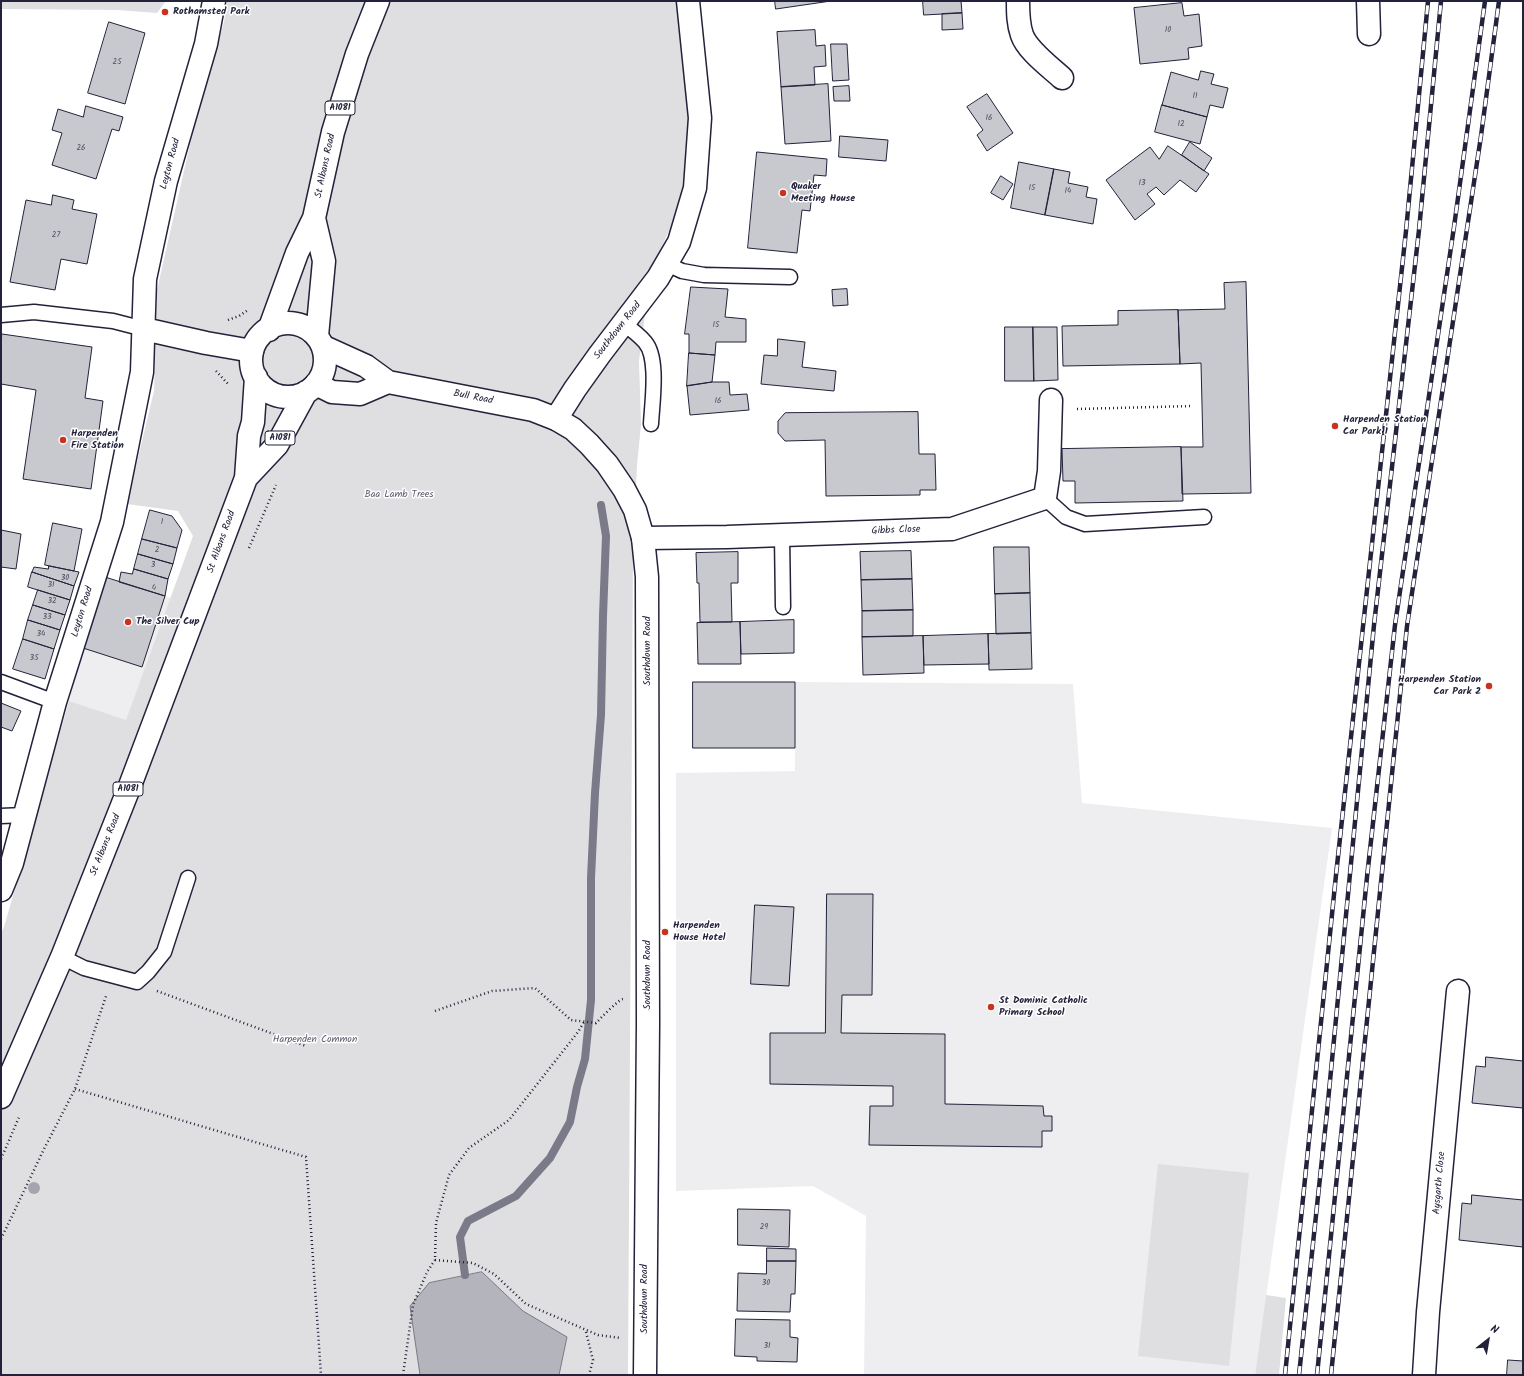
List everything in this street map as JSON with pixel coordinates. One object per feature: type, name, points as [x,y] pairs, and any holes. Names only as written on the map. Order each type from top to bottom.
[{"type":"street","name":"Leyton Road","points":[[1,890],[12,863],[55,702],[112,522],[142,372],[145,280],[148,264],[166,181],[206,44],[214,1]]},
{"type":"street","name":"St Albans Road","points":[[311,388],[292,397],[278,396],[265,389],[252,371],[252,351],[260,336],[269,330],[297,253],[314,218],[333,132],[357,54],[378,1]]},
{"type":"street","name":"Southdown Road","points":[[645,1375],[648,978],[647,577],[643,538],[635,510],[624,489],[607,464],[590,444],[573,429],[556,419],[591,366],[658,278],[679,242],[695,188],[700,118],[688,1]]},
{"type":"street","points":[[1018,1],[1018,18],[1022,36],[1032,50],[1062,78]]},
{"type":"street","points":[[1368,1],[1369,34]]},
{"type":"street","name":"St Albans Road","points":[[246,478],[276,445],[311,388],[324,372],[326,359],[320,341],[324,261],[314,218]]},
{"type":"street","points":[[269,330],[280,325],[295,324],[305,328],[320,341]]},
{"type":"street","points":[[144,330],[252,351]]},
{"type":"street","name":"Bull Road","points":[[320,341],[366,366],[388,382],[532,410],[556,419]]},
{"type":"street","name":"St Albans Road","points":[[1,1097],[62,957],[131,783],[246,478],[249,436],[253,422],[256,377]]},
{"type":"street","points":[[311,388],[332,392],[360,394],[388,382]]},
{"type":"street","points":[[1045,498],[1050,471],[1051,405]]},
{"type":"street","name":"Gibbs Close","points":[[643,538],[727,538],[952,529],[1045,498]]},
{"type":"street","name":"Aysgarth Close","points":[[1424,1375],[1428,1312],[1458,991]]},
{"type":"lane","points":[[667,264],[682,271],[704,275],[790,277]]},
{"type":"lane","points":[[1,315],[34,312],[113,321],[144,330]]},
{"type":"lane","points":[[624,324],[645,342],[651,352],[653,369],[651,424]]},
{"type":"lane","points":[[1045,498],[1066,517],[1085,524],[1204,517]]},
{"type":"lane","points":[[782,535],[783,607]]},
{"type":"lane","points":[[1,682],[55,702]]},
{"type":"lane","points":[[1,816],[24,815]]},
{"type":"lane","points":[[62,957],[84,968],[137,982],[148,972],[164,952],[188,878]]},
{"type":"path","points":[[1051,405],[1192,406]]},
{"type":"path","points":[[1,1239],[44,1149],[75,1089],[105,1002],[109,974]]},
{"type":"path","points":[[137,982],[152,989],[306,1046]]},
{"type":"path","points":[[435,1011],[492,991],[535,988],[571,1020],[596,1023]]},
{"type":"path","points":[[403,1375],[413,1305],[427,1272],[435,1260],[436,1223],[449,1175],[469,1148],[509,1120],[578,1032],[584,1022]]},
{"type":"path","points":[[75,1089],[306,1157],[321,1375]]},
{"type":"path","points":[[435,1260],[473,1263],[494,1274],[526,1304],[586,1331],[598,1335],[645,1342]]},
{"type":"path","points":[[586,1331],[593,1360],[590,1375]]},
{"type":"shaded area","points":[[105,577],[171,598],[126,721],[69,701],[83,648]]},
{"type":"shaded area","name":"St Dominic Catholic Primary School","points":[[795,682],[1073,684],[1082,803],[1332,828],[1255,1375],[864,1375],[866,1216],[813,1186],[676,1191],[676,773],[795,771]]},
{"type":"shaded area","points":[[482,1272],[523,1311],[567,1337],[559,1375],[420,1375],[410,1306],[429,1283]]},
{"type":"green space","points":[[1,1],[166,1],[157,13],[117,10],[1,9]]},
{"type":"green space","name":"Harpenden Common","points":[[227,1],[678,1],[690,124],[686,183],[673,222],[658,255],[645,315],[639,361],[641,425],[637,465],[633,552],[628,1375],[1,1375],[1,933],[69,701],[126,720],[193,536],[178,511],[127,504],[154,391],[157,290],[193,131],[224,22]]},
{"type":"green space","points":[[1158,1164],[1249,1173],[1229,1366],[1138,1356]]},
{"type":"green space","points":[[1266,1295],[1286,1298],[1279,1375],[1255,1375]]},
{"type":"building","points":[[775,1],[831,1],[776,9]]},
{"type":"building","points":[[923,1],[961,1],[962,13],[924,15]]},
{"type":"building","points":[[1182,3],[1184,16],[1199,14],[1202,46],[1188,48],[1189,59],[1140,64],[1134,8]]},
{"type":"building","points":[[962,13],[963,29],[942,30],[942,14]]},
{"type":"building","points":[[109,22],[145,33],[125,104],[88,93]]},
{"type":"building","points":[[815,30],[816,46],[825,45],[826,66],[814,67],[815,85],[781,87],[777,32]]},
{"type":"building","points":[[831,44],[847,44],[849,80],[833,81]]},
{"type":"building","points":[[1201,71],[1214,74],[1211,84],[1228,88],[1223,108],[1210,105],[1207,117],[1162,105],[1171,72],[1198,80]]},
{"type":"building","points":[[828,84],[831,141],[785,144],[781,87]]},
{"type":"building","points":[[849,86],[850,101],[834,101],[833,87]]},
{"type":"building","points":[[987,94],[1013,133],[987,151],[977,135],[983,130],[967,107]]},
{"type":"building","points":[[1162,105],[1207,117],[1200,144],[1155,132]]},
{"type":"building","points":[[86,106],[123,117],[119,131],[112,129],[96,179],[52,165],[62,133],[52,130],[58,109],[83,117]]},
{"type":"building","points":[[840,136],[888,140],[886,161],[839,157]]},
{"type":"building","points":[[1190,142],[1212,158],[1204,171],[1182,155]]},
{"type":"building","points":[[1168,146],[1209,174],[1196,192],[1180,180],[1164,195],[1156,187],[1147,194],[1155,204],[1135,220],[1106,180],[1150,147],[1159,159]]},
{"type":"building","name":"Quaker Meeting House","points":[[757,152],[827,159],[826,176],[814,175],[810,211],[802,210],[797,253],[748,248]]},
{"type":"building","points":[[1019,162],[1054,169],[1045,215],[1011,208]]},
{"type":"building","points":[[1054,169],[1070,172],[1068,183],[1088,187],[1086,197],[1097,199],[1093,224],[1045,215]]},
{"type":"building","points":[[1001,176],[1013,184],[1003,200],[991,193]]},
{"type":"building","points":[[53,195],[74,200],[72,209],[97,214],[87,264],[61,259],[55,290],[10,282],[26,200],[51,205]]},
{"type":"building","points":[[1246,282],[1251,493],[1182,494],[1181,447],[1203,447],[1201,363],[1180,364],[1178,310],[1225,309],[1224,283]]},
{"type":"building","points":[[691,287],[728,289],[725,317],[746,319],[746,342],[716,342],[715,355],[689,353],[689,334],[685,334]]},
{"type":"building","points":[[847,289],[848,305],[833,306],[832,290]]},
{"type":"building","points":[[1178,310],[1180,364],[1063,366],[1062,326],[1118,325],[1118,311]]},
{"type":"building","points":[[1005,327],[1033,327],[1034,381],[1005,381]]},
{"type":"building","points":[[1033,327],[1057,327],[1058,380],[1034,381]]},
{"type":"building","name":"Harpenden Fire Station","points":[[2,334],[92,347],[85,398],[103,401],[91,489],[23,479],[36,390],[1,384]]},
{"type":"building","points":[[778,339],[805,342],[802,367],[836,371],[834,391],[761,384],[764,355],[777,356]]},
{"type":"building","points":[[689,353],[715,355],[712,382],[687,386]]},
{"type":"building","points":[[712,382],[729,382],[730,395],[747,394],[749,410],[690,415],[687,386]]},
{"type":"building","points":[[918,412],[919,454],[935,454],[936,490],[920,490],[920,495],[826,496],[825,440],[785,441],[778,433],[778,421],[785,413]]},
{"type":"building","points":[[1181,447],[1183,501],[1075,503],[1075,481],[1063,481],[1062,449]]},
{"type":"building","points":[[150,510],[172,516],[182,530],[177,548],[142,539]]},
{"type":"building","points":[[53,523],[82,529],[74,571],[45,565]]},
{"type":"building","points":[[1,530],[21,534],[16,569],[1,567]]},
{"type":"building","points":[[142,539],[177,548],[173,564],[138,554]]},
{"type":"building","points":[[994,547],[1029,547],[1030,593],[995,594]]},
{"type":"building","points":[[911,551],[912,579],[861,580],[860,552]]},
{"type":"building","points":[[738,552],[738,583],[731,583],[732,622],[700,622],[699,583],[697,583],[696,553]]},
{"type":"building","points":[[138,554],[173,564],[168,579],[134,569]]},
{"type":"building","points":[[49,566],[79,572],[74,586],[32,572],[34,567],[48,569]]},
{"type":"building","points":[[134,569],[168,579],[165,596],[119,582],[121,572],[132,574]]},
{"type":"building","points":[[32,572],[74,586],[70,600],[28,587]]},
{"type":"building","points":[[105,577],[165,596],[142,667],[83,648]]},
{"type":"building","points":[[912,579],[913,610],[862,611],[861,580]]},
{"type":"building","points":[[38,590],[70,600],[65,615],[33,605]]},
{"type":"building","points":[[1030,593],[1031,633],[996,634],[995,594]]},
{"type":"building","points":[[33,605],[65,615],[60,630],[28,620]]},
{"type":"building","points":[[913,610],[913,636],[862,637],[862,611]]},
{"type":"building","points":[[28,620],[60,630],[54,649],[23,639]]},
{"type":"building","points":[[794,620],[794,653],[741,654],[740,622]]},
{"type":"building","points":[[740,622],[741,664],[698,664],[697,623]]},
{"type":"building","points":[[1031,633],[1032,669],[989,670],[988,634]]},
{"type":"building","points":[[988,634],[989,664],[924,665],[923,636]]},
{"type":"building","points":[[923,636],[924,673],[863,675],[862,637]]},
{"type":"building","points":[[23,639],[54,649],[45,679],[13,669]]},
{"type":"building","points":[[693,682],[795,682],[795,748],[693,748]]},
{"type":"building","points":[[1,703],[21,711],[12,731],[1,727]]},
{"type":"building","points":[[827,894],[873,894],[872,995],[842,995],[841,1033],[945,1034],[945,1104],[1043,1106],[1044,1116],[1052,1116],[1052,1131],[1042,1131],[1042,1147],[869,1145],[870,1106],[893,1106],[893,1086],[770,1084],[770,1033],[825,1033]]},
{"type":"building","points":[[755,905],[794,907],[789,986],[751,984]]},
{"type":"building","points":[[1486,1057],[1523,1061],[1523,1108],[1472,1103],[1476,1066],[1485,1067]]},
{"type":"building","points":[[1472,1195],[1523,1200],[1523,1247],[1459,1240],[1462,1203],[1471,1204]]},
{"type":"building","points":[[738,1209],[790,1210],[789,1247],[738,1245]]},
{"type":"building","points":[[767,1248],[796,1249],[796,1261],[767,1261]]},
{"type":"building","points":[[767,1261],[796,1261],[795,1294],[791,1294],[790,1312],[737,1311],[738,1273],[766,1274]]},
{"type":"building","points":[[736,1319],[790,1320],[790,1337],[798,1338],[797,1362],[757,1361],[757,1357],[735,1356]]},
{"type":"building","points":[[1508,1360],[1523,1361],[1523,1375],[1507,1375]]},
{"type":"waterway","points":[[465,1275],[460,1237],[468,1221],[516,1196],[550,1158],[570,1122],[577,1087],[585,1059],[591,1000],[591,878],[595,793],[601,715],[606,536],[601,505]]},
{"type":"railway","points":[[1285,1375],[1336,875],[1406,231],[1428,1]]},
{"type":"railway","points":[[1299,1375],[1327,1112],[1374,625],[1419,230],[1441,1]]},
{"type":"railway","points":[[1317,1375],[1367,877],[1395,625],[1454,227],[1485,1]]},
{"type":"railway","points":[[1331,1375],[1407,626],[1481,136],[1499,1]]},
{"type":"place","name":"Rothamsted Park","points":[[165,12]]},
{"type":"place","name":"Quaker Meeting House","points":[[783,193]]},
{"type":"place","name":"Harpenden Station Car Park 1","points":[[1335,426]]},
{"type":"place","name":"Harpenden Fire Station","points":[[63,440]]},
{"type":"place","name":"The Silver Cup","points":[[128,622]]},
{"type":"place","name":"Harpenden Station Car Park 2","points":[[1489,686]]},
{"type":"place","name":"Harpenden House Hotel","points":[[665,932]]},
{"type":"place","name":"St Dominic Catholic Primary School","points":[[991,1007]]},
{"type":"park label","name":"Baa Lamb Trees","points":[[399,495]]}]
